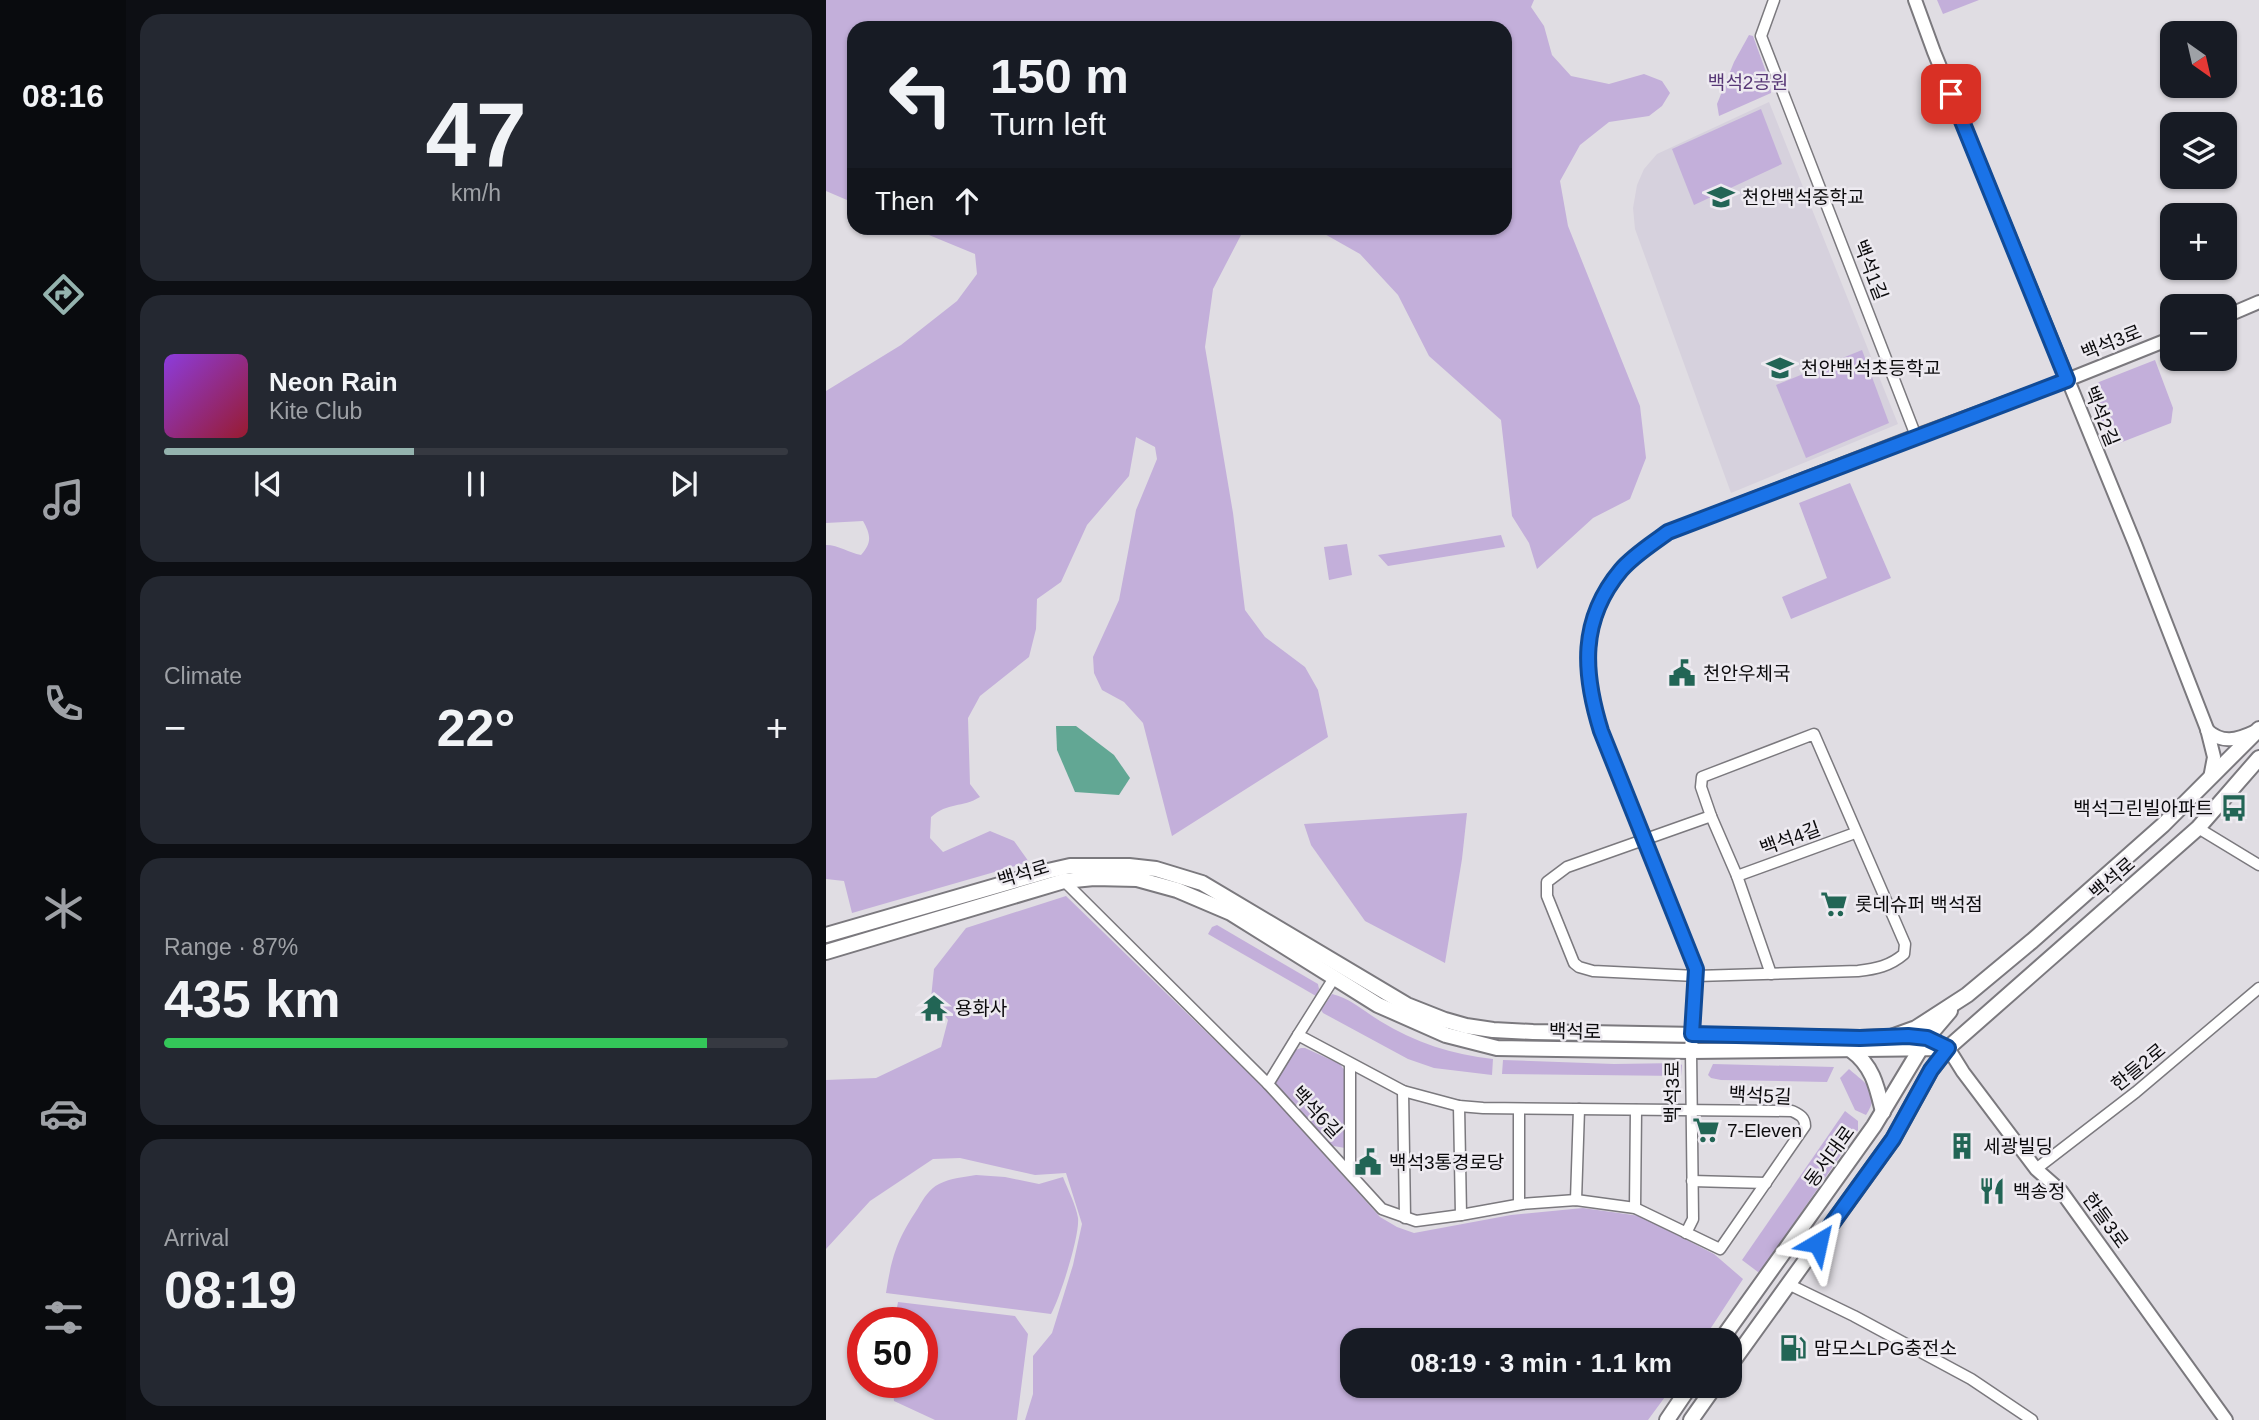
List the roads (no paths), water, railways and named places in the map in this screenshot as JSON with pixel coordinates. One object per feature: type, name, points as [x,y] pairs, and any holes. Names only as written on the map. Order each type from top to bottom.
[{"type":"main road","name":"백석로","points":[[826,935],[1070,866],[1156,869],[1202,883],[1408,1005],[1445,1020],[1493,1030],[1891,1037],[1916,1028],[1967,995],[2032,941],[2163,825],[2258,729]]},
{"type":"main road","name":"백석로","points":[[826,952],[1064,881],[1094,878],[1137,879],[1177,890],[1231,913],[1378,1005],[1446,1035],[1497,1048],[1850,1050],[1924,1043],[1948,1048],[2198,828],[2259,758]]},
{"type":"main road","name":"동서대로","points":[[1730,1328],[1883,1112],[1924,1043],[1967,995]]},
{"type":"main road","points":[[1891,1037],[1924,1043]]},
{"type":"main road","points":[[1742,1349],[1893,1139],[1931,1070],[1948,1048]]},
{"type":"main road","points":[[1850,1050],[1863,1059],[1870,1069],[1883,1112]]},
{"type":"main road","points":[[1667,1420],[1682,1398]]},
{"type":"main road","points":[[1691,1420],[1707,1398]]},
{"type":"street","name":"백석1길","points":[[1774,0],[1761,36],[1916,436]]},
{"type":"street","name":"백석2길","points":[[1915,0],[1938,64],[2135,544],[2207,729],[2214,757],[2210,778]]},
{"type":"street","points":[[2237,311],[2259,302]]},
{"type":"street","name":"백석3로","points":[[1686,1233],[1693,1219],[1691,1051],[1696,969],[1601,731],[1592,702],[1587,671],[1589,641],[1594,619],[1611,584],[1634,558],[1668,532],[2160,343]]},
{"type":"street","points":[[2207,729],[2213,735],[2228,740],[2240,738],[2258,729]]},
{"type":"street","points":[[1711,816],[1567,867],[1547,882],[1547,896],[1574,962],[1579,967],[1593,971],[1696,976],[1771,974],[1869,970],[1894,963],[1904,954],[1905,944],[1814,734],[1702,777],[1701,787],[1711,816],[1737,876],[1771,974]]},
{"type":"street","points":[[2198,828],[2259,865]]},
{"type":"street","name":"백석4길","points":[[1737,876],[1855,833]]},
{"type":"street","name":"백석6길","points":[[1064,881],[1268,1084],[1382,1209],[1416,1221],[1519,1204],[1576,1200],[1635,1208],[1720,1249]]},
{"type":"street","points":[[1268,1084],[1334,978]]},
{"type":"street","name":"한들2로","points":[[2036,1169],[2136,1092],[2259,988]]},
{"type":"street","name":"백석5길","points":[[1298,1035],[1403,1091],[1459,1106],[1792,1111],[1801,1116],[1805,1126],[1720,1249]]},
{"type":"street","name":"한들3로","points":[[1948,1048],[2036,1169],[2061,1191],[2226,1420]]},
{"type":"street","points":[[1350,1064],[1350,1172]]},
{"type":"street","points":[[1403,1091],[1405,1218]]},
{"type":"street","points":[[1459,1106],[1461,1215]]},
{"type":"street","points":[[1519,1109],[1519,1204]]},
{"type":"street","points":[[1576,1200],[1578,1109]]},
{"type":"street","points":[[1635,1208],[1636,1110]]},
{"type":"street","points":[[1692,1181],[1766,1183]]},
{"type":"street","points":[[1788,1284],[1854,1316],[1970,1379],[2032,1420]]},
{"type":"place","name":"천안백석중학교","points":[[1721,197]]},
{"type":"place","name":"천안백석초등학교","points":[[1780,368]]},
{"type":"place","name":"천안우체국","points":[[1682,673]]},
{"type":"place","name":"백석그린빌아파트","points":[[2234,808]]},
{"type":"place","name":"롯데슈퍼 백석점","points":[[1834,904]]},
{"type":"place","name":"용화사","points":[[934,1008]]},
{"type":"place","name":"7-Eleven","points":[[1706,1130]]},
{"type":"place","name":"세광빌딩","points":[[1962,1146]]},
{"type":"place","name":"백석3통경로당","points":[[1368,1162]]},
{"type":"place","name":"백송정","points":[[1992,1191]]},
{"type":"place","name":"맘모스LPG충전소","points":[[1793,1348]]},
{"type":"park label","name":"백석2공원","points":[[1748,82]]}]
